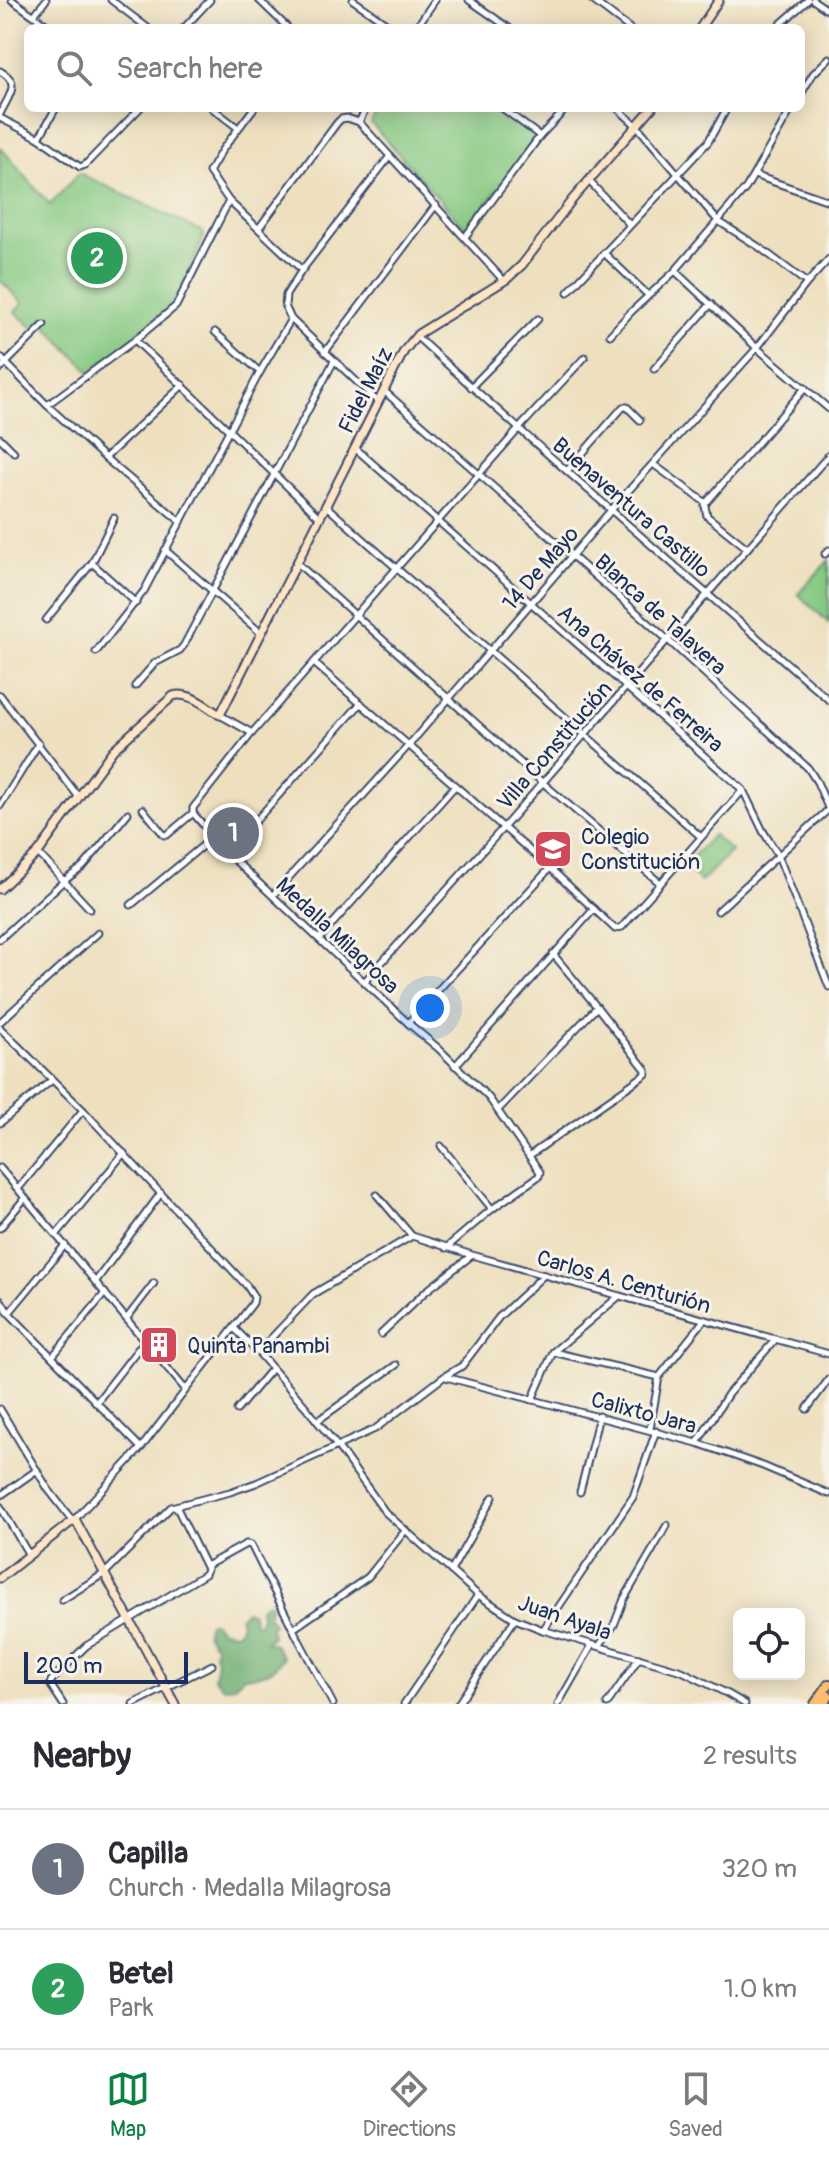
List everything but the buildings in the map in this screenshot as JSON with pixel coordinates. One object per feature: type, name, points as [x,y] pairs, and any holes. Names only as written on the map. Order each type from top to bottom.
[{"type":"highway","points":[[815,1704],[829,1684]]},
{"type":"highway","points":[[823,1704],[829,1696]]},
{"type":"street","points":[[12,0],[46,24]]},
{"type":"street","points":[[34,15],[46,0]]},
{"type":"street","points":[[111,0],[143,24]]},
{"type":"street","points":[[119,6],[125,0]]},
{"type":"street","points":[[188,24],[210,0]]},
{"type":"street","points":[[259,0],[284,24]]},
{"type":"street","points":[[353,0],[387,24]]},
{"type":"street","points":[[419,24],[435,0]]},
{"type":"street","points":[[469,0],[503,24]]},
{"type":"street","points":[[592,0],[624,24]]},
{"type":"street","points":[[703,24],[719,0]]},
{"type":"street","points":[[781,24],[810,0],[829,11]]},
{"type":"street","points":[[805,87],[829,58]]},
{"type":"street","points":[[0,71],[13,81],[0,116],[39,138],[80,167],[136,112]]},
{"type":"street","points":[[39,138],[54,112]]},
{"type":"street","points":[[217,112],[238,128]]},
{"type":"street","points":[[251,112],[209,172],[229,201],[302,270]]},
{"type":"street","points":[[359,122],[364,112]]},
{"type":"street","points":[[507,112],[540,136]]},
{"type":"street","points":[[465,237],[540,136],[563,112]]},
{"type":"street","points":[[621,112],[718,221],[807,283]]},
{"type":"street","name":"Fidel Maíz","points":[[220,715],[404,351],[416,336],[504,281],[531,254],[649,112]]},
{"type":"street","points":[[568,292],[714,134],[725,112]]},
{"type":"street","points":[[610,335],[675,271],[718,221],[754,175],[789,112]]},
{"type":"street","points":[[259,228],[337,123],[347,118],[359,122],[504,281]]},
{"type":"street","points":[[378,402],[291,319],[284,300],[302,270],[390,156]]},
{"type":"street","points":[[754,175],[829,201]]},
{"type":"street","points":[[589,181],[630,225]]},
{"type":"street","points":[[47,405],[176,306],[229,201]]},
{"type":"street","points":[[325,352],[436,205]]},
{"type":"street","points":[[604,253],[648,295]]},
{"type":"street","name":"14 De Mayo","points":[[273,895],[409,745],[612,509],[757,348],[829,259]]},
{"type":"street","points":[[675,271],[757,348],[829,409]]},
{"type":"street","points":[[654,369],[711,304]]},
{"type":"street","points":[[96,652],[136,603],[291,319]]},
{"type":"street","points":[[471,387],[538,319]]},
{"type":"street","points":[[0,369],[44,325]]},
{"type":"street","points":[[215,332],[260,372]]},
{"type":"street","name":"Buenaventura Castillo","points":[[416,336],[829,700]]},
{"type":"street","points":[[135,340],[320,518]]},
{"type":"street","points":[[0,357],[105,458],[181,522]]},
{"type":"street","points":[[143,809],[164,835],[193,810],[194,804],[252,733],[518,429],[585,357]]},
{"type":"street","points":[[135,686],[155,663],[184,645],[334,361]]},
{"type":"street","points":[[105,458],[183,385]]},
{"type":"street","points":[[747,549],[707,516],[706,503],[805,388]]},
{"type":"street","name":"Blanca de Talavera","points":[[384,391],[668,640],[808,768],[829,809]]},
{"type":"street","points":[[567,471],[623,407],[627,407],[640,420]]},
{"type":"street","points":[[0,438],[14,452]]},
{"type":"street","name":"Ana Chávez de Ferreira","points":[[355,448],[743,790],[778,855],[829,987]]},
{"type":"street","name":"Villa Constitución","points":[[364,982],[829,455]]},
{"type":"street","points":[[653,464],[706,503]]},
{"type":"street","points":[[326,506],[701,837]]},
{"type":"street","points":[[46,620],[92,563],[114,518]]},
{"type":"street","points":[[165,550],[261,633]]},
{"type":"street","points":[[92,563],[136,603]]},
{"type":"street","points":[[297,563],[660,883]]},
{"type":"street","points":[[314,663],[550,868],[615,929],[622,927],[743,790]]},
{"type":"street","points":[[0,695],[78,796]]},
{"type":"street","points":[[0,889],[38,853],[113,750],[173,696],[186,695],[252,733]]},
{"type":"street","points":[[227,853],[361,703]]},
{"type":"street","points":[[0,806],[39,743]]},
{"type":"street","points":[[319,939],[455,786]]},
{"type":"street","points":[[718,911],[829,809]]},
{"type":"street","name":"Medalla Milagrosa","points":[[193,810],[212,838],[227,853],[489,1098],[530,1155]]},
{"type":"street","points":[[0,939],[83,867],[128,813]]},
{"type":"street","points":[[131,905],[212,838]]},
{"type":"street","points":[[38,853],[90,909]]},
{"type":"street","points":[[408,1023],[550,868]]},
{"type":"street","points":[[455,1066],[594,909]]},
{"type":"street","points":[[0,1578],[73,1520],[141,1448],[253,1303],[252,1291],[0,1025],[98,933]]},
{"type":"street","points":[[446,1248],[492,1209],[539,1176],[540,1172],[530,1155],[646,1074],[646,1070],[553,954]]},
{"type":"street","points":[[498,1111],[597,1007]]},
{"type":"street","points":[[0,1123],[52,1080]]},
{"type":"street","points":[[18,1189],[83,1110]]},
{"type":"street","points":[[441,1146],[492,1209]]},
{"type":"street","points":[[57,1234],[124,1153]]},
{"type":"street","points":[[0,1168],[185,1389]]},
{"type":"street","points":[[96,1281],[161,1193]]},
{"type":"street","points":[[258,1352],[313,1294],[412,1236],[377,1195]]},
{"type":"street","points":[[0,1228],[25,1198]]},
{"type":"street","name":"Carlos A. Centurión","points":[[412,1236],[829,1354]]},
{"type":"street","points":[[9,1313],[65,1245]]},
{"type":"street","points":[[381,1334],[425,1292],[472,1255]]},
{"type":"street","points":[[62,1600],[118,1563],[166,1510],[256,1483],[375,1429],[462,1366],[499,1317],[544,1275]]},
{"type":"street","points":[[127,1318],[154,1283]]},
{"type":"street","points":[[52,1357],[105,1293]]},
{"type":"street","points":[[532,1400],[553,1352],[619,1296]]},
{"type":"street","points":[[0,1299],[9,1313],[141,1448]]},
{"type":"street","points":[[543,1630],[633,1497],[653,1430],[659,1377],[704,1320]]},
{"type":"street","name":"Juan Ayala","points":[[234,1328],[317,1421],[385,1512],[478,1595],[515,1619],[682,1671],[745,1704]]},
{"type":"street","points":[[96,1403],[145,1340]]},
{"type":"street","points":[[697,1443],[728,1394],[775,1340]]},
{"type":"street","points":[[553,1352],[659,1377]]},
{"type":"street","points":[[317,1421],[396,1365]]},
{"type":"street","points":[[237,1410],[272,1368]]},
{"type":"street","name":"Calixto Jara","points":[[445,1376],[697,1443],[829,1494]]},
{"type":"street","points":[[807,1409],[829,1379]]},
{"type":"street","points":[[0,1409],[105,1573],[175,1704]]},
{"type":"street","points":[[580,1492],[599,1416]]},
{"type":"street","points":[[0,1496],[37,1470]]},
{"type":"street","points":[[451,1571],[493,1497]]},
{"type":"street","points":[[0,1506],[29,1555]]},
{"type":"street","points":[[63,1704],[50,1684],[52,1678],[86,1646],[205,1574],[205,1566],[176,1506]]},
{"type":"street","points":[[558,1704],[596,1646],[614,1625],[624,1599],[667,1525]]},
{"type":"street","points":[[293,1629],[368,1577],[405,1531]]},
{"type":"street","points":[[205,1566],[246,1544],[251,1545],[333,1704]]},
{"type":"street","points":[[404,1704],[478,1595]]},
{"type":"street","points":[[458,1704],[515,1619]]},
{"type":"street","points":[[607,1704],[639,1658]]},
{"type":"street","points":[[133,1704],[212,1665]]},
{"type":"green space","points":[[377,112],[503,112],[537,137],[467,230],[371,123]]},
{"type":"green space","points":[[0,147],[50,205],[79,173],[203,232],[204,237],[175,305],[90,372],[41,321],[33,328],[15,312],[23,303],[0,280]]},
{"type":"green space","points":[[829,560],[829,623],[798,594]]},
{"type":"green space","points":[[713,835],[731,851],[701,882],[684,866]]},
{"type":"green space","points":[[267,1602],[271,1604],[268,1617],[274,1624],[271,1627],[272,1636],[266,1642],[274,1644],[283,1657],[266,1672],[244,1676],[233,1686],[224,1688],[214,1678],[217,1661],[215,1646],[207,1635],[209,1622],[234,1633],[241,1622],[239,1617],[246,1611],[253,1614],[254,1623],[258,1624],[260,1607]]},
{"type":"place","name":"Betel","points":[[97,258]]},
{"type":"place","name":"Capilla","points":[[233,833]]},
{"type":"place","name":"Colegio Constitución","points":[[553,849]]},
{"type":"place","name":"Quinta Panambi","points":[[159,1345]]}]
